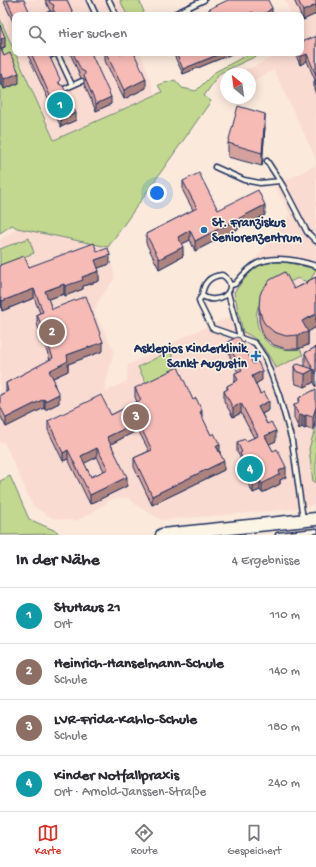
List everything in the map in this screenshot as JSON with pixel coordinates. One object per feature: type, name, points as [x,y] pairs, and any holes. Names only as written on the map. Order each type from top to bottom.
[{"type":"main road","points":[[162,535],[316,519]]},
{"type":"lane","points":[[89,0],[95,12]]},
{"type":"lane","points":[[109,0],[115,12]]},
{"type":"lane","points":[[178,12],[204,0]]},
{"type":"lane","points":[[58,56],[72,85]]},
{"type":"lane","points":[[62,90],[82,81]]},
{"type":"lane","points":[[267,160],[307,232],[316,241]]},
{"type":"lane","points":[[216,167],[244,180],[260,183],[280,181]]},
{"type":"lane","points":[[231,285],[235,284],[257,263],[274,259],[286,259],[316,266]]},
{"type":"lane","points":[[202,296],[214,300],[228,293],[231,290],[229,280],[222,275],[212,277],[204,285],[202,296],[199,300],[200,304],[212,328],[255,343],[265,358],[279,395],[292,441],[303,521]]},
{"type":"lane","points":[[228,293],[240,337]]},
{"type":"lane","points":[[278,535],[316,531]]},
{"type":"shaded area","points":[[0,0],[120,0],[126,12],[12,12],[12,46],[0,19]]},
{"type":"shaded area","points":[[285,0],[316,0],[316,159],[274,70],[256,79],[256,68],[250,68],[276,56],[304,56],[304,12],[291,12]]},
{"type":"shaded area","points":[[16,56],[142,56],[155,94],[54,140]]},
{"type":"shaded area","points":[[316,165],[316,505],[293,509],[162,520],[139,507],[128,498],[112,499],[90,514],[75,521],[52,518],[33,506],[4,442],[0,443],[0,240],[17,228],[108,247],[115,278],[99,300],[94,313],[114,350],[104,392],[92,399],[127,381],[128,365],[186,336],[236,314],[231,291],[290,214],[275,186]]},
{"type":"green space","points":[[120,0],[139,0],[144,12],[126,12]]},
{"type":"green space","points":[[0,19],[12,46],[12,56],[17,56],[54,140],[162,92],[158,85],[175,80],[182,88],[196,91],[215,72],[220,69],[220,73],[204,96],[211,101],[108,247],[17,228],[12,225],[0,233]]},
{"type":"green space","points":[[245,56],[257,56],[231,68],[223,68]]},
{"type":"green space","points":[[29,238],[34,253],[0,266],[0,249]]},
{"type":"green space","points":[[272,262],[285,262],[316,269],[309,283],[298,278],[294,280],[267,296],[260,303],[257,309],[256,315],[258,328],[265,340],[278,348],[288,350],[300,349],[303,355],[276,368],[259,342],[243,332],[234,292],[247,276],[259,265]]},
{"type":"green space","points":[[170,351],[179,369],[147,385],[138,367]]},
{"type":"green space","points":[[316,425],[316,482],[313,482],[309,449]]},
{"type":"green space","points":[[10,476],[29,519],[58,532],[56,534],[0,535],[0,481]]},
{"type":"building","points":[[7,0],[24,0],[30,12],[12,12]]},
{"type":"building","points":[[49,0],[67,0],[73,12],[54,12],[53,9],[54,5],[50,3]]},
{"type":"building","points":[[228,0],[268,0],[272,8],[267,12],[210,12],[209,9]]},
{"type":"building","points":[[298,0],[316,0],[316,5],[303,11]]},
{"type":"building","points":[[0,25],[5,37],[1,39],[2,43],[0,44]]},
{"type":"building","points":[[316,36],[316,75],[307,54],[304,55],[304,41]]},
{"type":"building","points":[[0,47],[4,56],[10,53],[19,73],[4,79],[2,74],[0,75]]},
{"type":"building","points":[[32,56],[49,56],[60,79],[59,84],[63,86],[76,113],[61,120]]},
{"type":"building","points":[[74,56],[92,56],[111,97],[96,104],[84,76],[85,72],[81,70]]},
{"type":"building","points":[[107,56],[135,56],[146,79],[124,90]]},
{"type":"building","points":[[177,56],[215,56],[183,69]]},
{"type":"building","points":[[238,106],[265,114],[262,153],[228,143]]},
{"type":"building","name":"St. Franziskus Seniorenzentrum","points":[[199,173],[218,210],[258,190],[265,205],[195,241],[190,230],[178,237],[183,247],[159,259],[146,234],[197,208],[183,181]]},
{"type":"building","points":[[94,243],[97,252],[108,248],[110,255],[95,260],[99,271],[82,277],[83,280],[65,286],[64,284],[45,291],[52,309],[86,296],[103,342],[67,355],[68,361],[49,371],[59,394],[45,401],[44,399],[6,418],[0,406],[0,395],[8,391],[6,383],[53,358],[37,314],[43,312],[34,289],[2,301],[0,298],[0,265],[24,256],[29,267]]},
{"type":"building","points":[[285,272],[294,289],[316,277],[316,314],[302,321],[308,332],[298,335],[286,336],[274,332],[262,319],[259,307],[262,290],[270,280]]},
{"type":"building","points":[[237,337],[240,338],[253,364],[258,362],[262,371],[252,376],[260,394],[264,392],[269,401],[258,407],[267,424],[271,422],[276,431],[265,436],[273,451],[277,449],[286,467],[279,471],[280,474],[262,484],[260,480],[253,484],[242,463],[244,462],[240,453],[242,452],[237,442],[245,439],[246,441],[258,436],[241,403],[233,408],[224,391],[228,389],[227,386],[238,380],[235,373],[242,370],[230,348],[232,347],[229,341]]},
{"type":"building","points":[[316,347],[316,374],[314,369],[305,374],[296,371],[294,366],[298,364],[313,369],[305,353]]},
{"type":"building","points":[[178,367],[193,400],[196,398],[202,411],[200,412],[211,435],[214,433],[220,445],[216,446],[224,461],[152,496],[134,458],[152,450],[138,422],[107,437],[127,477],[90,495],[68,450],[63,453],[48,421],[101,395],[111,415],[141,400],[135,388]],"holes":[[[97,448],[108,469],[91,477],[81,456]]]},
{"type":"building","points":[[316,389],[316,407],[313,417],[306,415],[304,416],[302,414],[299,416],[294,405],[300,401],[299,398]]},
{"type":"place","name":"StuHaus 21","points":[[60,105]]},
{"type":"place","name":"St. Franziskus Seniorenzentrum","points":[[204,230]]},
{"type":"place","name":"Heinrich-Hanselmann-Schule","points":[[52,332]]},
{"type":"place","name":"Asklepios Kinderklinik Sankt Augustin","points":[[256,356]]},
{"type":"place","name":"LVR-Frida-Kahlo-Schule","points":[[136,417]]},
{"type":"place","name":"Kinder Notfallpraxis","points":[[250,469]]}]
